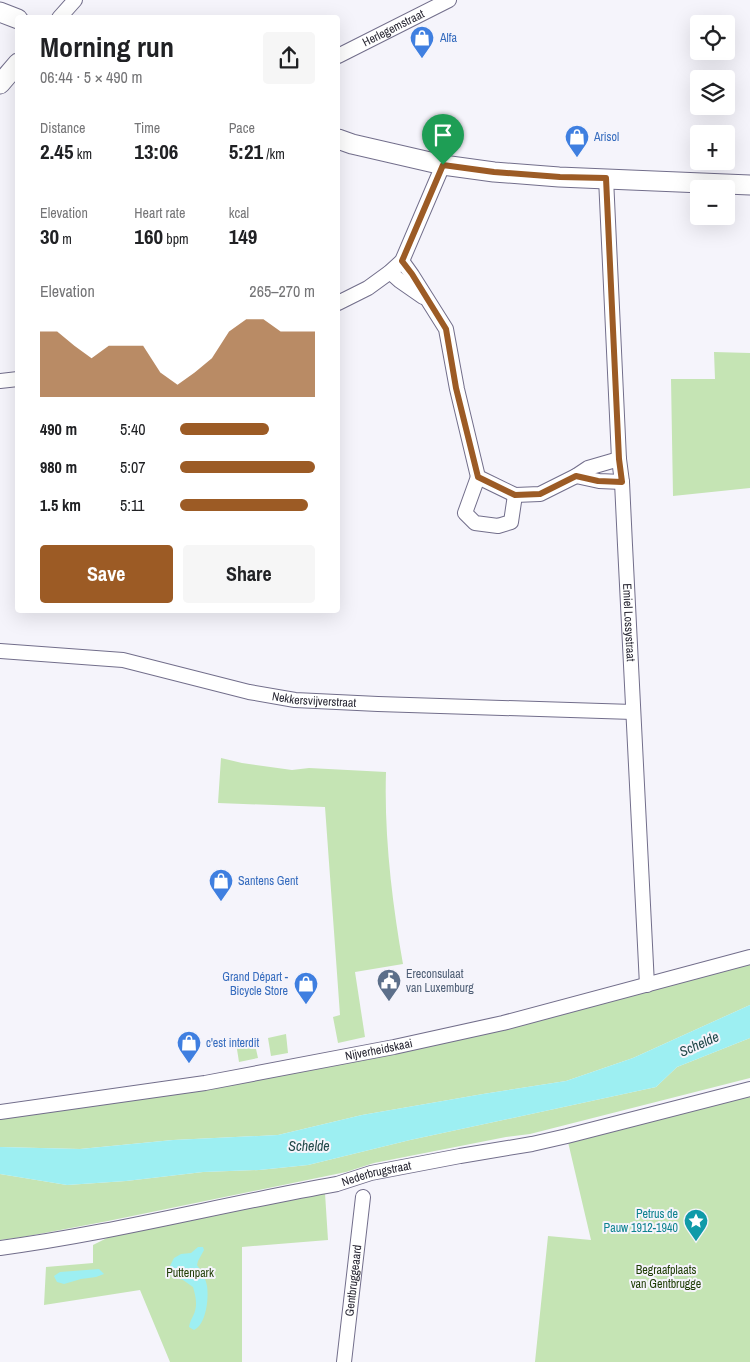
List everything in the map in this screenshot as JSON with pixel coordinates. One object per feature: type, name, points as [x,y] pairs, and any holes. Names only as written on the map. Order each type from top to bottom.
[{"type":"main road","points":[[0,12],[15,18]]},
{"type":"main road","points":[[0,84],[15,66]]},
{"type":"main road","points":[[340,140],[443,165],[494,172],[560,177],[750,185]]},
{"type":"street","points":[[62,15],[75,0]]},
{"type":"street","name":"Herlegemstraat","points":[[340,55],[449,0]]},
{"type":"street","points":[[340,302],[368,288],[402,261],[443,165]]},
{"type":"street","name":"Emiel Lossystraat","points":[[606,178],[647,985]]},
{"type":"street","points":[[402,261],[446,329],[456,388],[478,477],[465,513],[475,523],[498,526],[511,522],[515,495]]},
{"type":"street","points":[[390,272],[427,300]]},
{"type":"street","points":[[0,381],[15,379]]},
{"type":"street","points":[[478,477],[515,495],[540,494],[588,468],[619,459]]},
{"type":"street","points":[[576,476],[598,481],[622,482]]},
{"type":"street","name":"Nekkersvijverstraat","points":[[0,651],[123,660],[249,692],[295,700],[388,705],[633,712]]},
{"type":"street","name":"Nijverheidskaai","points":[[0,1112],[206,1082],[394,1047],[503,1023],[750,957]]},
{"type":"street","name":"Nederbrugstraat","points":[[0,1248],[107,1231],[337,1184],[371,1173],[532,1144],[750,1089]]},
{"type":"street","name":"Gentbruggeaard","points":[[344,1362],[364,1198]]},
{"type":"green space","points":[[714,352],[750,353],[750,488],[673,496],[671,379],[715,379]]},
{"type":"green space","points":[[221,758],[292,770],[309,768],[386,772],[386,819],[390,868],[395,917],[403,964],[355,972],[365,1037],[338,1043],[333,1017],[340,1015],[325,807],[218,803]]},
{"type":"green space","points":[[750,964],[750,1005],[633,1058],[566,1081],[362,1115],[278,1135],[173,1140],[80,1149],[0,1147],[0,1118],[207,1089],[395,1054],[505,1029]]},
{"type":"green space","points":[[286,1034],[288,1053],[271,1056],[268,1038]]},
{"type":"green space","points":[[750,1038],[750,1078],[530,1134],[374,1163],[346,1172],[108,1221],[0,1240],[0,1174],[67,1185],[126,1181],[203,1172],[259,1170],[308,1165],[410,1140],[656,1087],[677,1067]]},
{"type":"green space","points":[[254,1040],[258,1058],[239,1062],[236,1043]]},
{"type":"green space","name":"Begraafplaats van Gentbrugge","points":[[750,1095],[750,1362],[535,1362],[548,1236],[591,1240],[568,1142]]},
{"type":"green space","name":"Puttenpark","points":[[325,1193],[328,1240],[242,1247],[242,1362],[170,1362],[140,1290],[44,1305],[46,1267],[93,1263],[93,1245],[109,1237]]},
{"type":"water","name":"Schelde","points":[[750,1005],[750,1038],[677,1067],[656,1087],[410,1140],[308,1165],[259,1170],[203,1172],[126,1181],[67,1185],[0,1174],[0,1147],[80,1149],[173,1140],[278,1135],[362,1115],[566,1081],[633,1058]]},
{"type":"water","points":[[198,1247],[203,1247],[204,1250],[197,1265],[206,1281],[208,1297],[204,1317],[194,1330],[189,1327],[196,1306],[193,1287],[183,1280],[172,1277],[170,1266],[174,1258],[181,1254],[191,1253]]},
{"type":"water","points":[[99,1269],[104,1274],[64,1284],[57,1282],[54,1276],[60,1272]]},
{"type":"place","name":"Alfa","points":[[422,59]]},
{"type":"place","name":"Arisol","points":[[577,158]]},
{"type":"place","name":"Santens Gent","points":[[221,902]]},
{"type":"place","name":"Ereconsulaat van Luxemburg","points":[[389,1002]]},
{"type":"place","name":"Grand Départ - Bicycle Store","points":[[306,1005]]},
{"type":"place","name":"c'est interdit","points":[[189,1064]]},
{"type":"place","name":"Petrus de Pauw 1912-1940","points":[[696,1242]]},
{"type":"route","points":[[443,165],[494,172],[606,178],[619,459],[622,482],[598,481],[576,476],[540,494],[515,495],[478,477],[456,388],[446,329],[402,261],[443,165]]}]
